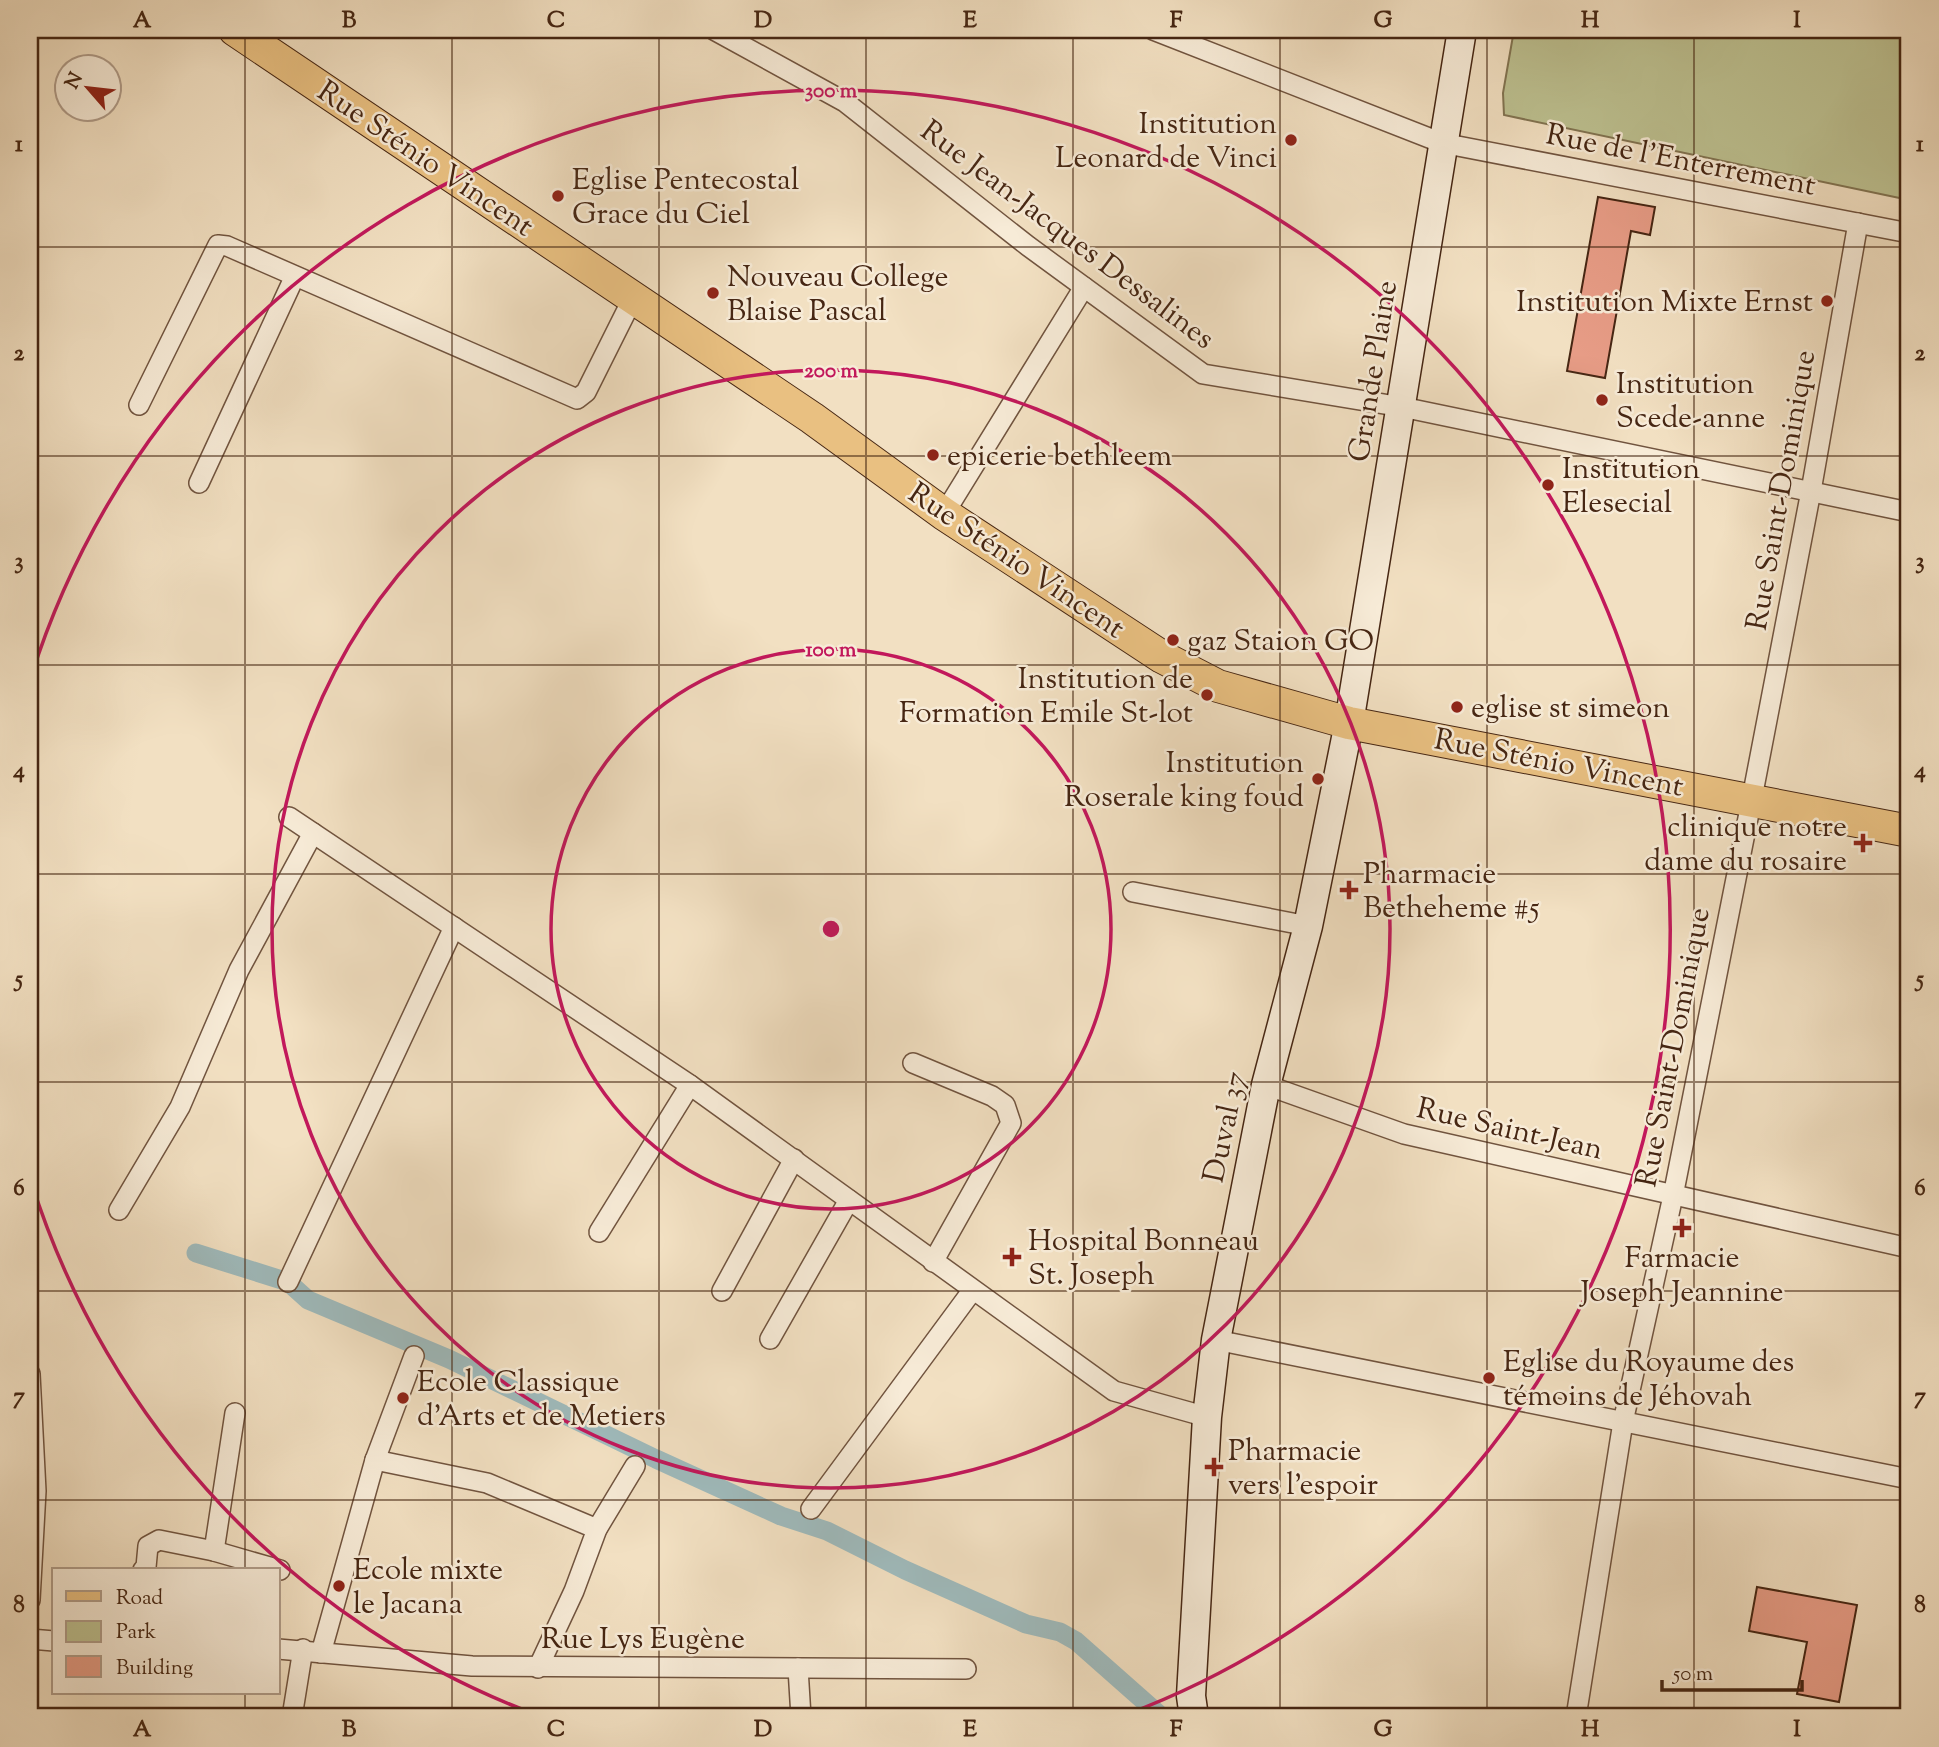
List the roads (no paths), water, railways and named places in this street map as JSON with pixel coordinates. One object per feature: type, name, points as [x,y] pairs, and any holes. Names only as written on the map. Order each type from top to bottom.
[{"type":"main road","name":"Rue Sténio Vincent","points":[[235,30],[812,418],[944,514],[1109,623],[1218,686],[1349,723],[1752,798],[1909,831]]},
{"type":"street","name":"Rue Jean-Jacques Dessalines","points":[[714,30],[845,102],[1084,287],[1203,374],[1402,407],[1909,512]]},
{"type":"street","name":"Rue de l'Enterrement","points":[[1153,30],[1441,143],[1909,233]]},
{"type":"street","name":"Grande Plaine","points":[[1349,723],[1402,407],[1441,143],[1462,30]]},
{"type":"street","name":"Rue Saint-Dominique","points":[[1576,1717],[1623,1422],[1673,1196],[1752,798],[1811,491],[1858,222]]},
{"type":"street","points":[[139,405],[214,248],[227,246],[293,278],[577,399],[586,392],[633,298]]},
{"type":"street","points":[[199,483],[293,278]]},
{"type":"street","points":[[944,514],[1084,287]]},
{"type":"street","name":"Duval 37","points":[[1194,1717],[1191,1696],[1207,1417],[1216,1340],[1266,1086],[1308,926],[1349,723]]},
{"type":"street","points":[[289,817],[690,1085],[1114,1391],[1207,1417]]},
{"type":"street","points":[[119,1210],[180,1107],[239,970],[313,833]]},
{"type":"street","points":[[1133,892],[1308,926]]},
{"type":"street","points":[[288,1282],[454,927]]},
{"type":"street","points":[[913,1063],[992,1096],[1005,1105],[1011,1123],[933,1262]]},
{"type":"street","points":[[599,1232],[690,1085]]},
{"type":"street","name":"Rue Saint-Jean","points":[[1266,1086],[1404,1134],[1909,1248]]},
{"type":"street","points":[[722,1291],[794,1159]]},
{"type":"street","points":[[769,1339],[849,1200]]},
{"type":"street","points":[[811,1509],[972,1291]]},
{"type":"street","points":[[1216,1340],[1909,1479]]},
{"type":"street","points":[[292,1717],[375,1460],[414,1356]]},
{"type":"street","points":[[30,1374],[36,1491],[30,1600]]},
{"type":"street","points":[[214,1551],[235,1413]]},
{"type":"street","points":[[375,1460],[487,1483],[597,1529]]},
{"type":"street","points":[[538,1668],[575,1591],[597,1529],[635,1466]]},
{"type":"street","points":[[145,1568],[148,1546],[159,1540],[214,1551],[273,1568]]},
{"type":"street","points":[[30,1639],[52,1641]]},
{"type":"street","name":"Rue Lys Eugène","points":[[280,1649],[472,1666],[538,1668],[966,1669]]},
{"type":"street","points":[[798,1668],[801,1717]]},
{"type":"waterway","points":[[196,1253],[288,1282],[308,1300],[449,1359],[781,1516],[827,1531],[905,1570],[1026,1624],[1060,1632],[1076,1641],[1162,1717]]},
{"type":"place","name":"Institution Leonard de Vinci","points":[[1291,140]]},
{"type":"place","name":"Eglise Pentecostal Grace du Ciel","points":[[558,196]]},
{"type":"place","name":"Nouveau College Blaise Pascal","points":[[713,293]]},
{"type":"place","name":"Institution Mixte Ernst","points":[[1827,301]]},
{"type":"place","name":"Institution Scede-anne","points":[[1602,400]]},
{"type":"place","name":"epicerie bethleem","points":[[933,455]]},
{"type":"place","name":"Institution Elesecial","points":[[1548,485]]},
{"type":"place","name":"gaz Staion GO","points":[[1173,640]]},
{"type":"place","name":"Institution de Formation Emile St-lot","points":[[1207,695]]},
{"type":"place","name":"eglise st simeon","points":[[1457,707]]},
{"type":"place","name":"Institution Roserale king foud","points":[[1318,779]]},
{"type":"place","name":"clinique notre dame du rosaire","points":[[1863,843]]},
{"type":"place","name":"Pharmacie Betheheme #5","points":[[1349,890]]},
{"type":"place","name":"Farmacie Joseph Jeannine","points":[[1682,1228]]},
{"type":"place","name":"Hospital Bonneau St. Joseph","points":[[1012,1257]]},
{"type":"place","name":"Eglise du Royaume des témoins de Jéhovah","points":[[1489,1378]]},
{"type":"place","name":"Ecole Classique d'Arts et de Metiers","points":[[403,1398]]},
{"type":"place","name":"Pharmacie vers l'espoir","points":[[1214,1467]]},
{"type":"place","name":"Ecole mixte le Jacana","points":[[339,1586]]}]
